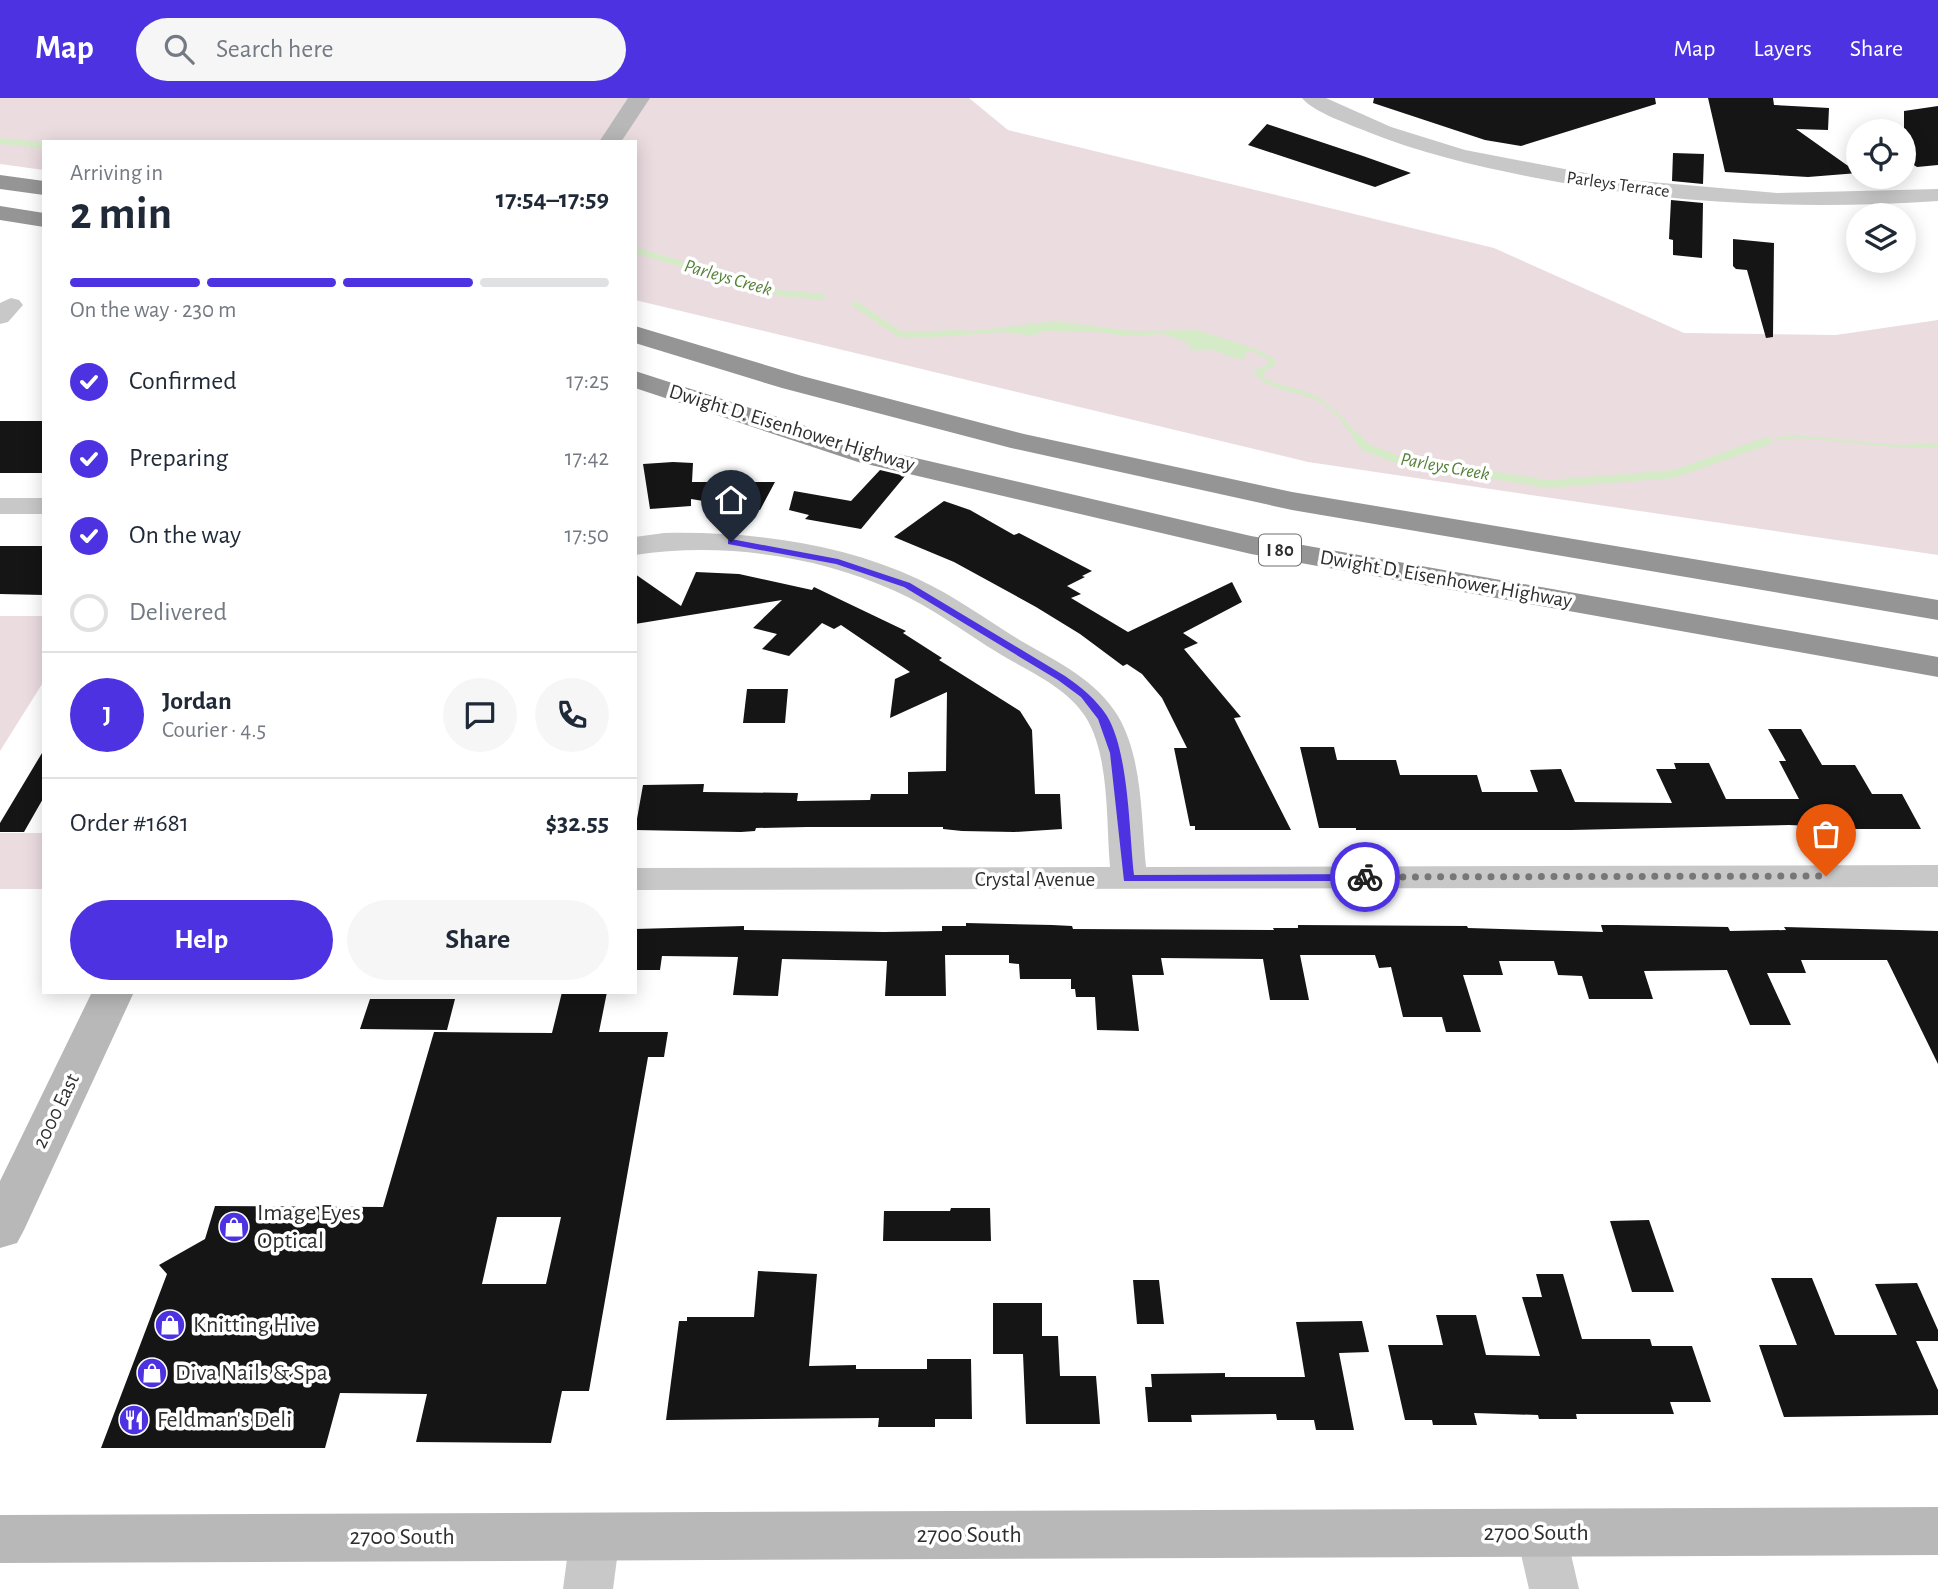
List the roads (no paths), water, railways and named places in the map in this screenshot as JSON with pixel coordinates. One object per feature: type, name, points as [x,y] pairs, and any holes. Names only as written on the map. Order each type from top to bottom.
[{"type":"highway","points":[[0,182],[42,188]]},
{"type":"highway","points":[[0,213],[42,220]]},
{"type":"highway","name":"Dwight D. Eisenhower Highway","points":[[637,335],[792,383],[1021,442],[1292,501],[1938,610]]},
{"type":"highway","name":"Dwight D. Eisenhower Highway","points":[[637,380],[868,456],[1251,545],[1938,667]]},
{"type":"street","points":[[611,140],[639,98]]},
{"type":"street","name":"Parleys Terrace","points":[[1312,98],[1354,120],[1428,146],[1497,164],[1582,180],[1677,193],[1773,200],[1855,200],[1938,195]]},
{"type":"street","points":[[0,506],[42,506]]},
{"type":"street","points":[[637,546],[688,541],[731,542],[838,561],[884,575],[936,602],[1061,678],[1084,695],[1103,718],[1115,753],[1129,878]]},
{"type":"street","name":"Crystal Avenue","points":[[637,879],[1938,876]]},
{"type":"street","name":"2000 East","points":[[0,1230],[112,994]]},
{"type":"street","name":"2700 South","points":[[0,1539],[1938,1531]]},
{"type":"street","points":[[1541,1533],[1554,1589]]},
{"type":"street","points":[[588,1589],[595,1536]]},
{"type":"waterway","name":"Parleys Creek","points":[[0,141],[42,145]]},
{"type":"waterway","name":"Parleys Creek","points":[[637,251],[779,293],[822,297]]},
{"type":"waterway","name":"Parleys Creek","points":[[855,304],[901,335],[956,333]]},
{"type":"waterway","name":"Parleys Creek","points":[[1357,437],[1365,447],[1396,459],[1547,484],[1674,474],[1767,441]]},
{"type":"place","name":"Image Eyes Optical","points":[[234,1227]]},
{"type":"place","name":"Knitting Hive","points":[[170,1325]]},
{"type":"place","name":"Diva Nails & Spa","points":[[152,1373]]},
{"type":"place","name":"Feldman's Deli","points":[[134,1420]]}]
